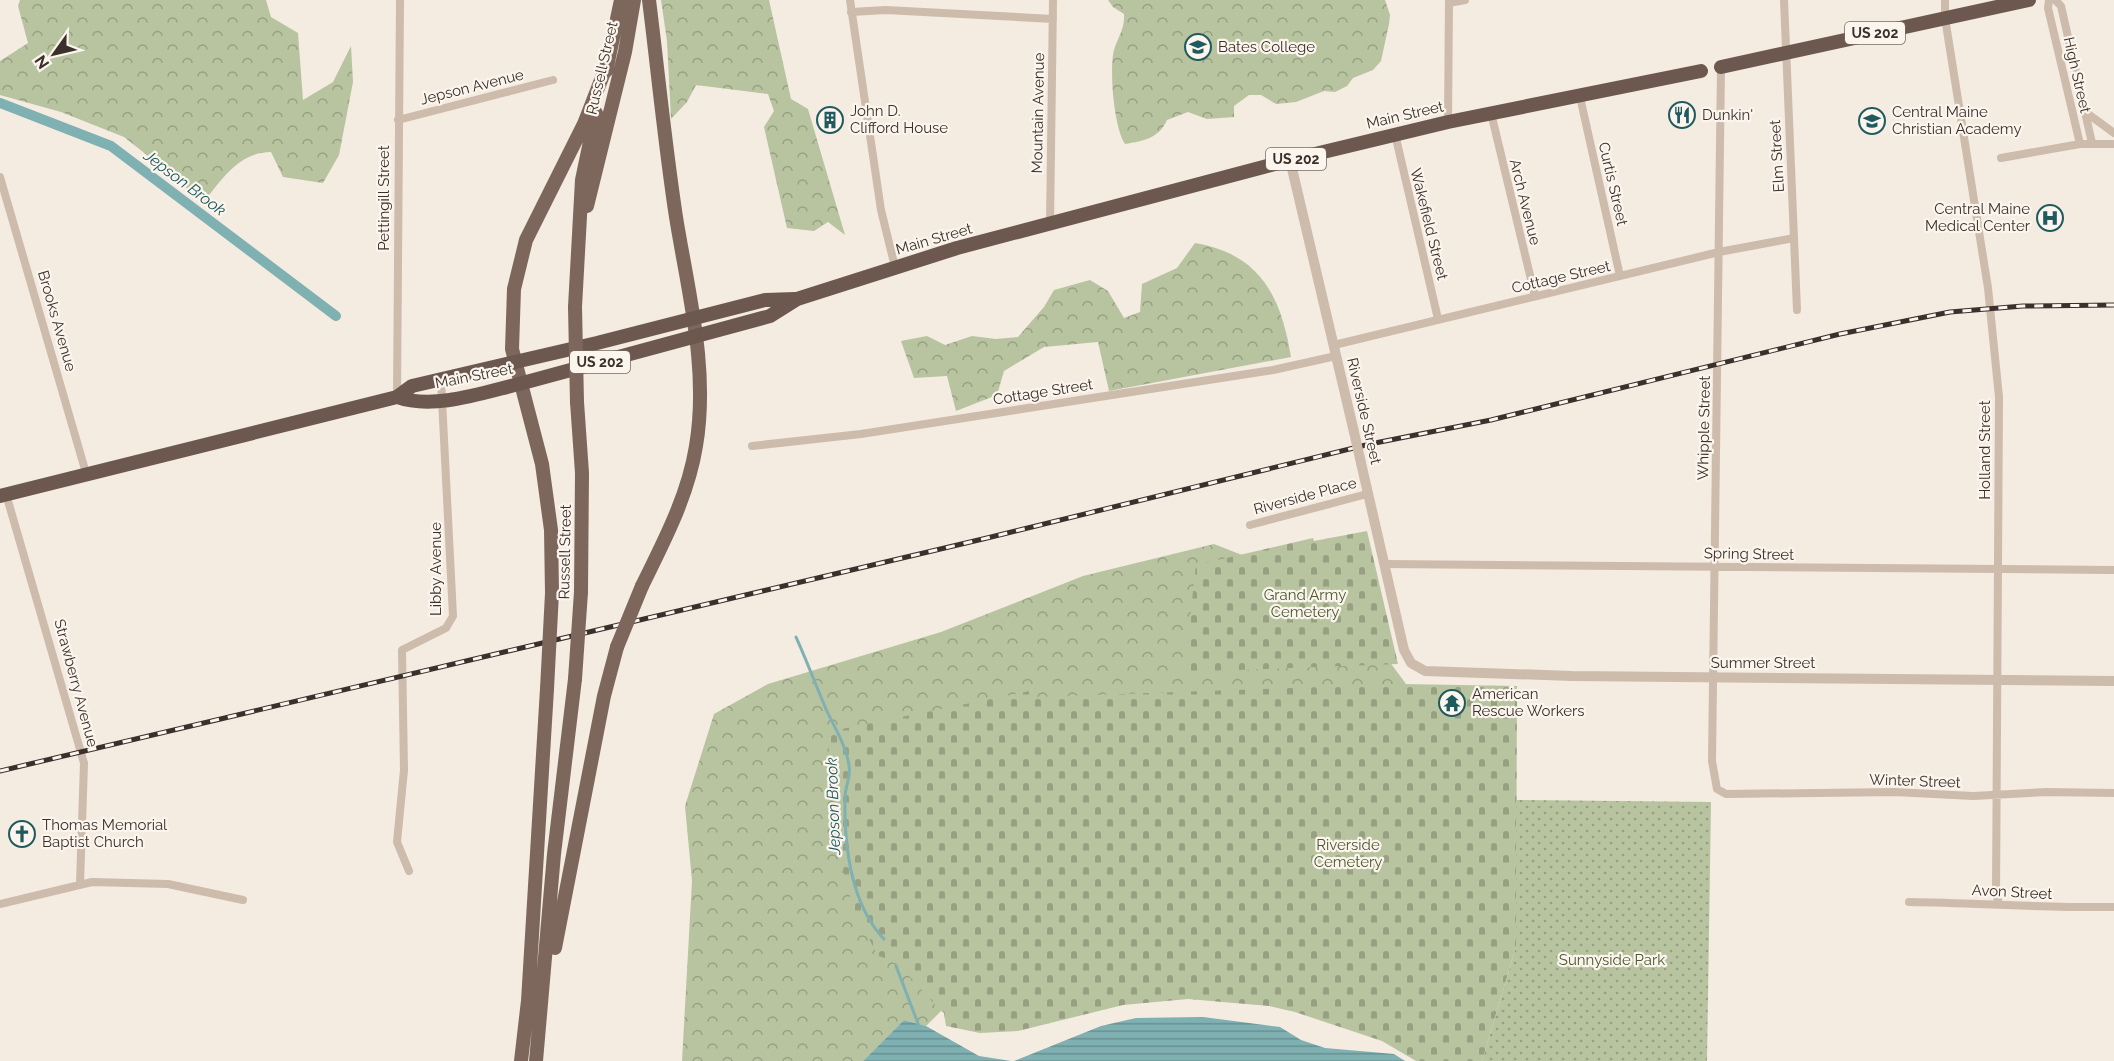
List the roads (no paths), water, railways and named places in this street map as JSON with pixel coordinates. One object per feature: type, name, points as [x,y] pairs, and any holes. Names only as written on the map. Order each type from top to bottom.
[{"type":"highway","name":"Main Street","points":[[1721,67],[2029,0]]},
{"type":"highway","name":"Main Street","points":[[3,495],[397,397],[412,386],[514,363],[694,316],[765,300],[797,298],[957,248],[1050,226],[1290,160],[1448,122],[1701,71]]},
{"type":"highway","name":"Main Street","points":[[397,397],[413,403],[519,384],[770,316],[797,298]]},
{"type":"main road","name":"Russell Street","points":[[536,1061],[543,1003],[554,854],[575,680],[581,592],[582,495],[575,307],[582,180],[621,0]]},
{"type":"main road","name":"Russell Street","points":[[578,249],[625,52],[634,0]]},
{"type":"main road","points":[[543,1003],[604,696],[617,647],[680,503],[696,447],[700,391],[697,337],[671,185],[649,0]]},
{"type":"main road","points":[[528,1001],[552,593],[551,530],[543,475],[514,363],[512,349],[514,289],[526,240],[584,124],[608,62]]},
{"type":"main road","name":"Main Street","points":[[1701,71],[1721,67]]},
{"type":"main road","name":"Russell Street","points":[[521,1061],[528,1001],[554,854]]},
{"type":"street","name":"Pettingill Street","points":[[397,397],[400,0]]},
{"type":"street","points":[[849,0],[880,210],[895,267]]},
{"type":"street","name":"Mountain Avenue","points":[[1050,226],[1053,0]]},
{"type":"street","points":[[1448,122],[1449,2],[1465,0]]},
{"type":"street","name":"Elm Street","points":[[1784,0],[1797,310]]},
{"type":"street","name":"Holland Street","points":[[1945,0],[1945,18],[1988,288],[1998,381],[1995,794],[1996,895],[1999,903]]},
{"type":"street","name":"High Street","points":[[2049,0],[2048,8],[2080,144]]},
{"type":"street","name":"High Street","points":[[2055,0],[2061,6],[2091,143]]},
{"type":"street","points":[[851,12],[886,10],[1053,19]]},
{"type":"street","name":"Whipple Street","points":[[1717,789],[1712,761],[1721,67]]},
{"type":"street","name":"Jepson Avenue","points":[[398,120],[553,80]]},
{"type":"street","name":"Curtis Street","points":[[1580,97],[1620,276]]},
{"type":"street","name":"High Street","points":[[2084,111],[2114,133]]},
{"type":"street","name":"Arch Avenue","points":[[1491,113],[1535,296]]},
{"type":"street","name":"Wakefield Street","points":[[1395,134],[1438,319]]},
{"type":"street","points":[[2001,158],[2080,144],[2114,144]]},
{"type":"street","name":"Riverside Street","points":[[1290,160],[1404,650],[1414,665]]},
{"type":"street","name":"Brooks Avenue","points":[[0,177],[86,473]]},
{"type":"street","name":"Cottage Street","points":[[752,446],[871,432],[1273,370],[1438,319],[1719,252],[1794,238]]},
{"type":"street","name":"Libby Avenue","points":[[409,871],[397,842],[404,770],[402,650],[446,628],[453,616],[441,380]]},
{"type":"street","name":"Riverside Place","points":[[1250,525],[1367,494]]},
{"type":"street","name":"Strawberry Avenue","points":[[3,495],[84,764],[80,884]]},
{"type":"street","name":"Spring Street","points":[[1384,564],[1998,571],[2114,570]]},
{"type":"street","name":"Summer Street","points":[[1414,665],[1425,671],[1438,673],[2114,681]]},
{"type":"street","name":"Winter Street","points":[[1717,789],[1726,794],[1894,792],[1973,796],[2114,793]]},
{"type":"street","points":[[0,904],[80,884],[168,884],[243,900]]},
{"type":"street","name":"Avon Street","points":[[1909,902],[1999,903],[2029,908],[2114,907]]},
{"type":"water","points":[[1203,1017],[1280,1027],[1301,1040],[1325,1048],[1394,1054],[1405,1061],[1014,1061],[1101,1026],[1136,1018]]},
{"type":"water","points":[[904,1020],[926,1026],[979,1056],[1011,1061],[863,1061]]},
{"type":"waterway","name":"Jepson Brook","points":[[0,103],[111,146],[336,316]]},
{"type":"waterway","name":"Jepson Brook","points":[[796,637],[846,753],[849,771],[845,814],[851,872],[863,908],[884,939]]},
{"type":"waterway","name":"Jepson Brook","points":[[896,966],[919,1026]]},
{"type":"railway","points":[[0,771],[987,538],[1370,444],[1491,420],[1840,334],[1950,312],[2023,306],[2114,305]]},
{"type":"place","name":"Bates College","points":[[1198,47]]},
{"type":"place","name":"Dunkin'","points":[[1682,115]]},
{"type":"place","name":"John D. Clifford House","points":[[830,120]]},
{"type":"place","name":"Central Maine Christian Academy","points":[[1872,121]]},
{"type":"place","name":"Central Maine Medical Center","points":[[2050,218]]},
{"type":"place","name":"American Rescue Workers","points":[[1452,703]]},
{"type":"place","name":"Thomas Memorial Baptist Church","points":[[22,834]]},
{"type":"park label","name":"Grand Army Cemetery","points":[[1305,604]]},
{"type":"park label","name":"Riverside Cemetery","points":[[1348,854]]},
{"type":"park label","name":"Sunnyside Park","points":[[1612,960]]}]
